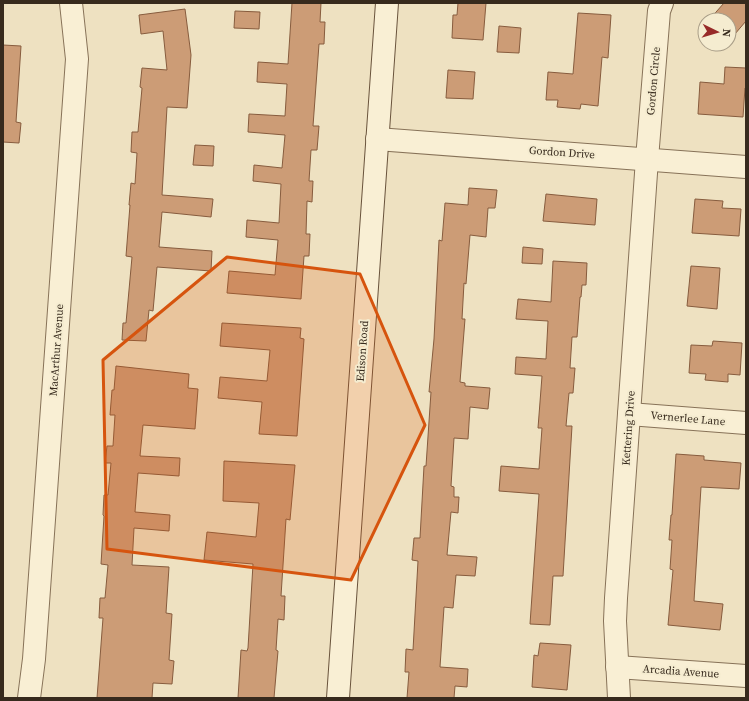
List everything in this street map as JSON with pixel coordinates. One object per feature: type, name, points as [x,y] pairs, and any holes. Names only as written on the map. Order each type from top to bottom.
[{"type":"street","name":"MacArthur Avenue","points":[[29,698],[34,659],[77,59],[71,3]]},
{"type":"street","name":"Edison Road","points":[[338,698],[387,3]]},
{"type":"street","name":"Gordon Circle","points":[[647,159],[659,11],[662,3]]},
{"type":"street","name":"Gordon Drive","points":[[377,138],[746,167]]},
{"type":"street","name":"Kettering Drive","points":[[619,698],[616,598],[647,159]]},
{"type":"street","name":"Vernerlee Lane","points":[[629,414],[746,423]]},
{"type":"street","name":"Arcadia Avenue","points":[[617,667],[746,676]]},
{"type":"highlighted area","points":[[227,257],[360,274],[425,425],[351,580],[107,549],[103,360]]},
{"type":"building","points":[[292,3],[321,3],[320,22],[325,22],[324,44],[319,44],[313,126],[319,126],[317,150],[311,150],[309,181],[313,181],[312,202],[307,201],[306,234],[310,234],[309,256],[304,256],[301,299],[227,293],[229,271],[275,275],[278,240],[246,237],[247,220],[279,223],[281,184],[253,181],[254,165],[282,168],[285,135],[248,132],[249,114],[285,116],[287,84],[257,82],[258,62],[288,64]]},
{"type":"building","points":[[458,3],[486,3],[483,40],[452,38],[453,15],[457,15]]},
{"type":"building","points":[[724,3],[746,3],[746,21],[737,32],[737,12],[716,12]]},
{"type":"building","points":[[185,9],[191,55],[187,108],[167,107],[162,195],[213,199],[211,217],[162,212],[159,247],[212,251],[211,271],[157,267],[153,311],[149,310],[146,341],[122,340],[123,323],[126,323],[132,257],[126,256],[129,205],[131,183],[135,184],[137,153],[131,152],[132,132],[138,132],[142,88],[140,87],[142,68],[167,70],[163,31],[141,34],[139,15]]},
{"type":"building","points":[[235,11],[260,12],[259,29],[234,28]]},
{"type":"building","points":[[578,13],[611,15],[608,58],[602,57],[598,106],[581,104],[580,109],[557,107],[558,100],[546,100],[548,72],[573,74]]},
{"type":"building","points":[[499,26],[521,28],[519,53],[497,52]]},
{"type":"building","points":[[3,45],[21,46],[16,122],[21,123],[19,143],[3,142]]},
{"type":"building","points":[[725,67],[746,68],[746,88],[743,117],[698,114],[700,82],[724,84]]},
{"type":"building","points":[[448,70],[475,72],[473,99],[446,98]]},
{"type":"building","points":[[195,145],[214,146],[213,166],[193,165]]},
{"type":"building","points":[[469,188],[497,190],[495,208],[488,208],[486,237],[470,235],[466,284],[464,283],[462,319],[465,319],[460,382],[465,383],[465,386],[490,388],[488,409],[470,407],[468,439],[454,438],[451,486],[454,487],[454,497],[459,497],[458,513],[451,512],[447,555],[477,557],[475,576],[456,575],[453,608],[444,607],[440,667],[468,669],[467,687],[455,686],[454,698],[407,698],[409,672],[405,672],[406,649],[413,650],[418,561],[412,560],[414,538],[420,538],[424,466],[426,466],[431,392],[429,392],[434,339],[439,240],[442,241],[445,203],[468,205]]},
{"type":"building","points":[[546,194],[597,199],[595,225],[543,221]]},
{"type":"building","points":[[695,199],[723,201],[722,208],[741,209],[739,236],[692,233]]},
{"type":"building","points":[[523,247],[543,249],[542,264],[522,263]]},
{"type":"building","points":[[553,261],[587,263],[586,285],[582,285],[580,297],[577,337],[572,337],[570,368],[575,368],[573,393],[569,393],[566,426],[572,426],[563,576],[553,576],[550,625],[530,624],[539,494],[499,491],[501,466],[539,469],[542,428],[538,428],[542,376],[515,374],[516,357],[546,359],[548,321],[516,319],[518,299],[551,302]]},
{"type":"building","points":[[691,266],[720,268],[717,309],[687,306]]},
{"type":"building","points":[[222,323],[301,328],[300,338],[304,339],[297,436],[259,434],[262,402],[218,398],[220,377],[267,381],[270,350],[220,346]]},
{"type":"building","points":[[713,341],[742,343],[740,375],[728,374],[728,382],[705,380],[706,374],[689,373],[691,345],[712,346]]},
{"type":"building","points":[[116,366],[189,374],[188,388],[198,389],[195,429],[143,425],[140,456],[180,458],[179,476],[138,473],[135,512],[170,515],[169,531],[134,528],[132,565],[169,567],[166,613],[172,614],[169,660],[174,661],[172,684],[153,683],[152,698],[97,698],[103,618],[99,618],[100,598],[105,598],[108,565],[101,564],[104,495],[108,495],[111,463],[105,463],[107,446],[113,446],[115,415],[110,415]]},
{"type":"building","points":[[676,454],[704,456],[704,460],[741,463],[739,489],[701,487],[694,601],[723,604],[720,630],[668,625],[673,570],[670,569],[672,540],[669,540]]},
{"type":"building","points":[[224,461],[295,465],[290,520],[286,519],[281,596],[285,596],[284,620],[278,619],[276,650],[278,651],[274,698],[238,698],[241,650],[247,651],[248,648],[253,564],[204,560],[207,532],[256,537],[259,503],[223,501]]},
{"type":"building","points":[[540,643],[571,645],[567,690],[532,687],[534,655],[538,656]]}]
